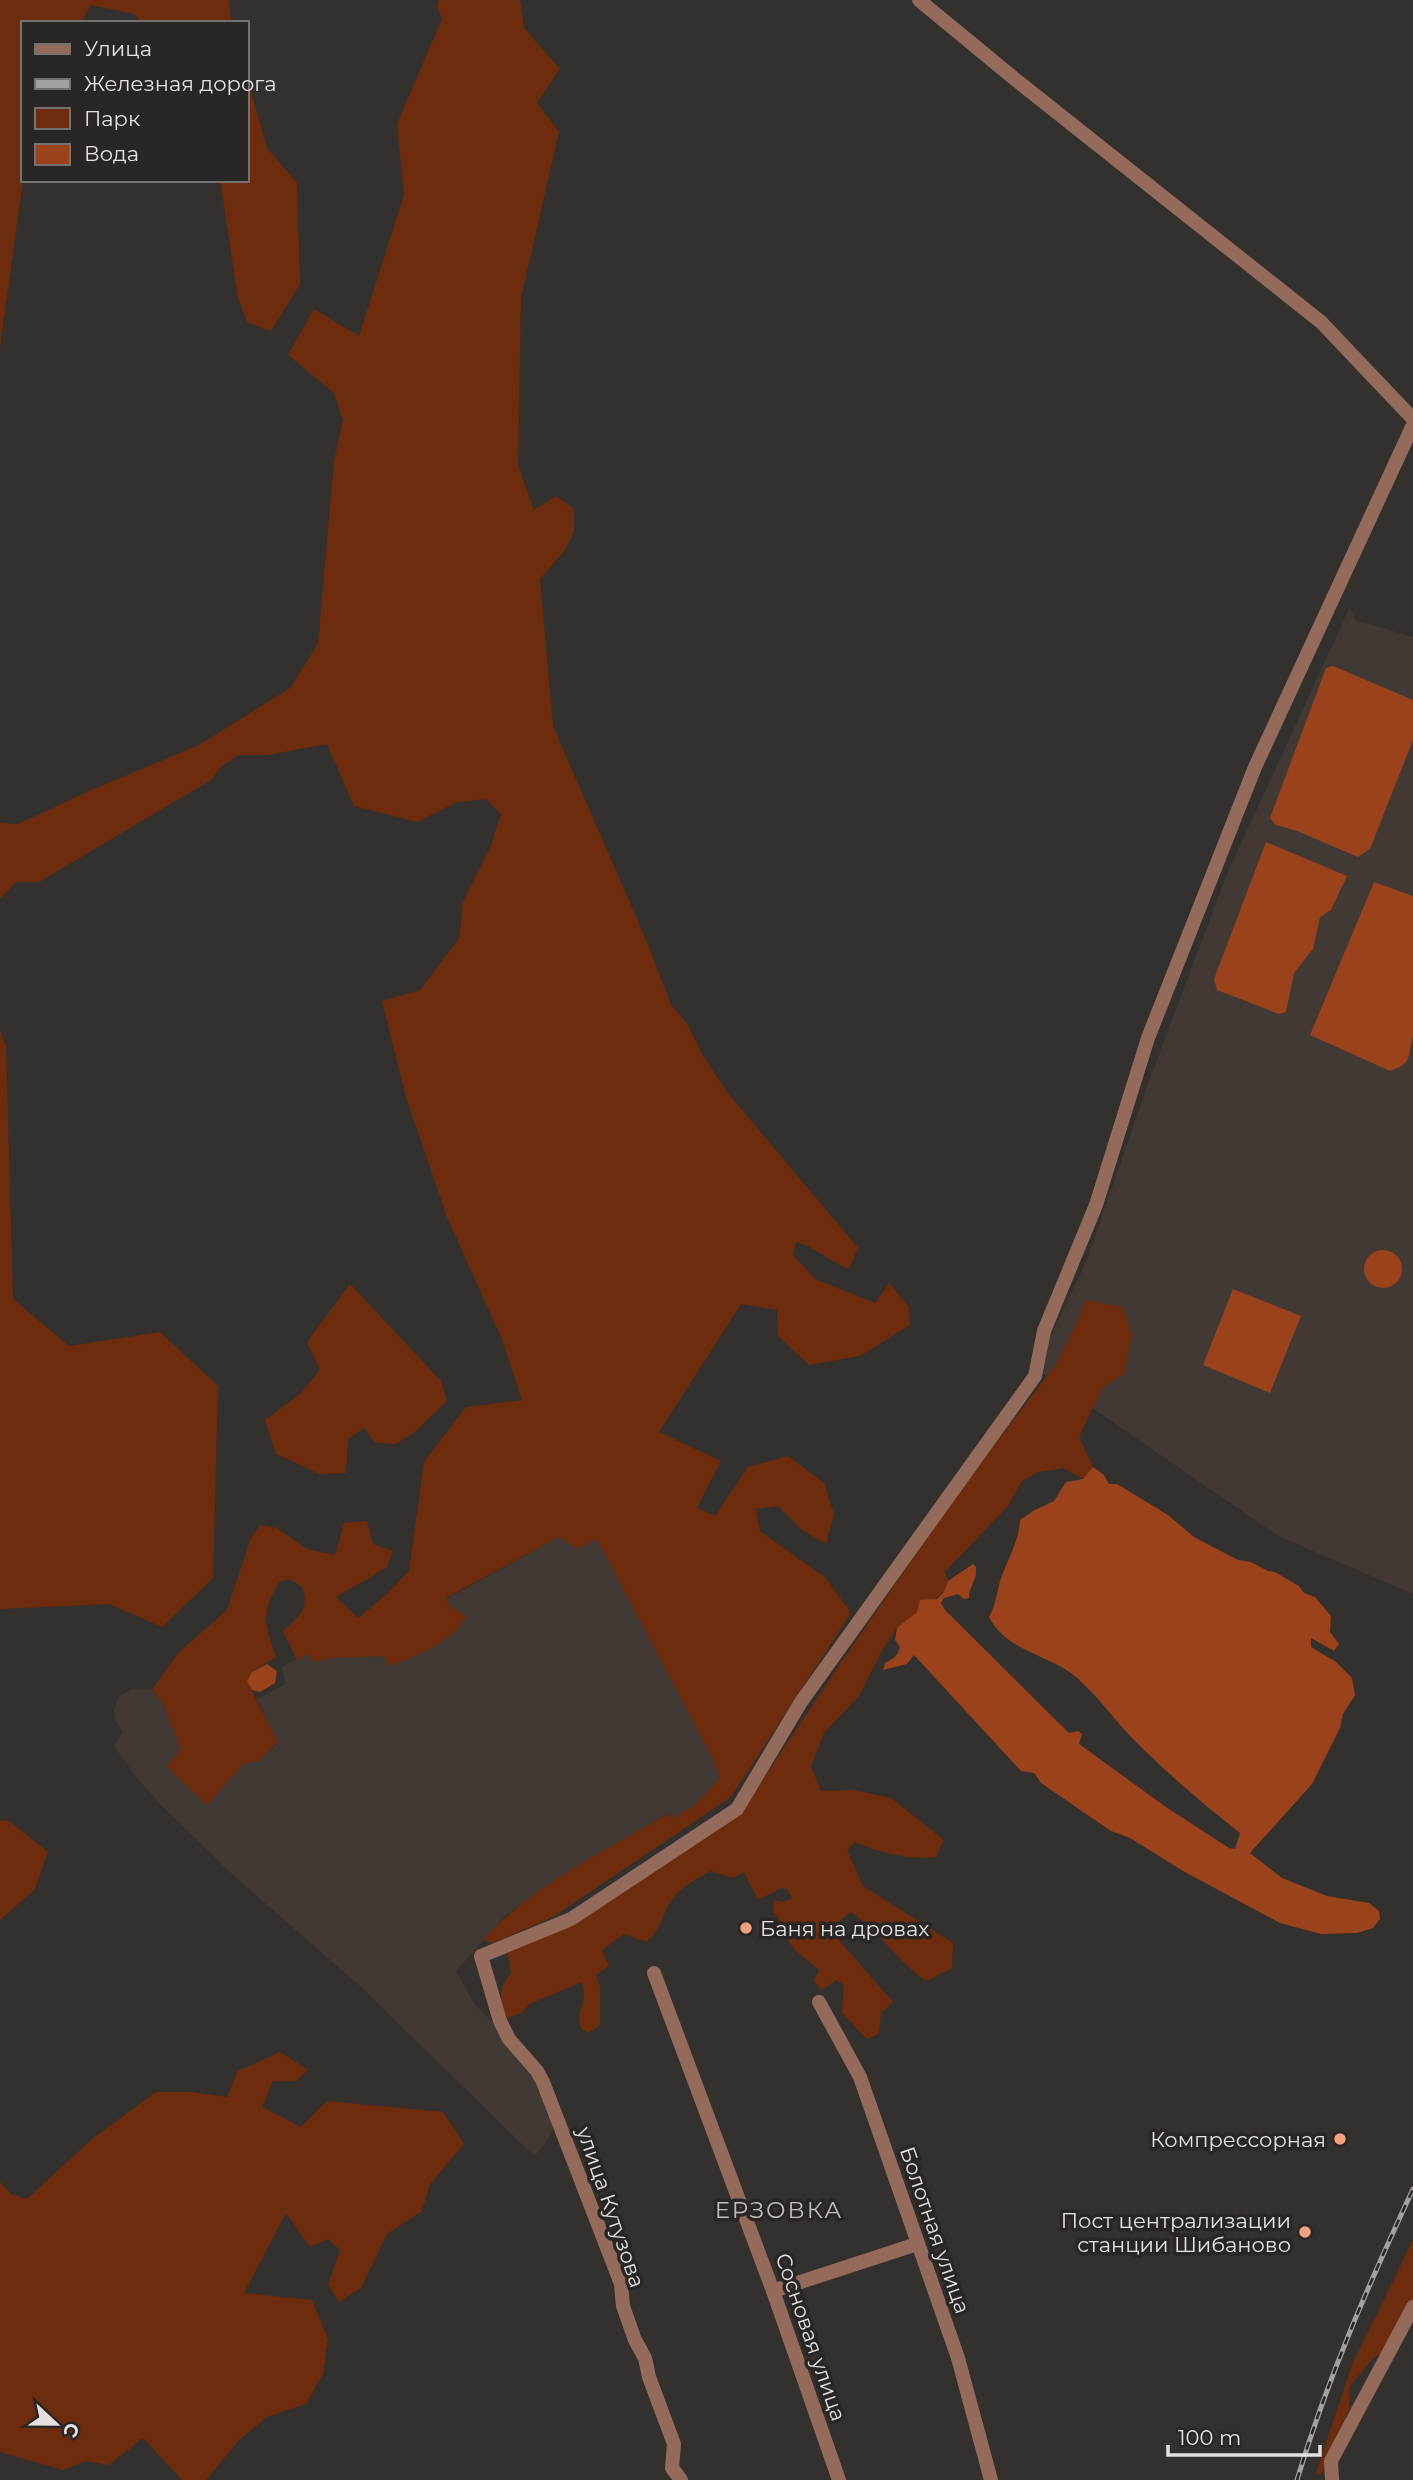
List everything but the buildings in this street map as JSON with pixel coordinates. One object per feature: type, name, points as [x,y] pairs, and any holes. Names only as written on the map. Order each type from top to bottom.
[{"type":"street","points":[[919,0],[1321,322],[1413,419]]},
{"type":"street","name":"улица Кутузова","points":[[681,2480],[672,2468],[674,2444],[649,2377],[645,2358],[635,2340],[623,2306],[621,2284],[566,2138],[537,2071],[509,2039],[500,2021],[481,1956],[571,1919],[737,1809],[801,1702],[1035,1376],[1044,1331],[1096,1205],[1148,1038],[1255,766],[1413,425]]},
{"type":"street","name":"Сосновая улица","points":[[654,1973],[773,2291],[839,2480]]},
{"type":"street","name":"Болотная улица","points":[[819,2002],[860,2077],[916,2244],[958,2358],[991,2480]]},
{"type":"street","points":[[773,2291],[916,2244]]},
{"type":"street","points":[[1332,2480],[1331,2461],[1413,2307]]},
{"type":"shaded area","points":[[1350,607],[1355,620],[1413,637],[1413,1594],[1278,1536],[1043,1374],[1048,1342],[1087,1260],[1149,1081],[1227,874]]},
{"type":"shaded area","points":[[559,1537],[597,1538],[715,1763],[720,1778],[694,1806],[671,1819],[668,1813],[558,1879],[506,1915],[456,1971],[475,2005],[533,2072],[556,2124],[543,2147],[534,2156],[361,1987],[234,1876],[161,1805],[136,1777],[114,1746],[123,1732],[115,1719],[114,1710],[118,1697],[132,1689],[152,1690],[163,1703],[181,1749],[244,1763],[259,1761],[278,1743],[257,1699],[286,1684],[282,1667],[308,1654],[313,1662],[331,1658],[384,1656],[465,1616],[450,1606],[446,1599]]},
{"type":"green space","points":[[0,0],[229,0],[231,21],[141,21],[134,14],[91,5],[81,21],[21,21],[23,182],[0,348]]},
{"type":"green space","points":[[439,0],[520,0],[524,28],[560,69],[537,103],[559,132],[521,298],[518,465],[534,510],[556,496],[574,509],[574,532],[565,550],[540,579],[553,726],[647,942],[671,1005],[688,1025],[702,1054],[727,1092],[858,1248],[849,1269],[796,1242],[793,1255],[815,1279],[875,1303],[889,1283],[909,1307],[910,1325],[860,1356],[809,1365],[778,1336],[777,1310],[741,1304],[659,1432],[721,1461],[697,1508],[715,1516],[748,1467],[788,1456],[824,1483],[834,1514],[826,1544],[802,1530],[778,1506],[756,1509],[760,1531],[826,1578],[851,1613],[731,1797],[553,1917],[493,1943],[482,1940],[524,1902],[571,1870],[669,1813],[671,1819],[694,1806],[720,1778],[715,1763],[597,1539],[577,1549],[559,1537],[446,1598],[450,1606],[466,1616],[461,1625],[433,1647],[390,1666],[384,1656],[331,1658],[313,1662],[308,1654],[297,1660],[283,1631],[304,1608],[305,1596],[303,1588],[289,1579],[279,1582],[269,1603],[266,1620],[276,1657],[252,1672],[247,1681],[278,1742],[259,1761],[244,1763],[207,1805],[167,1767],[181,1749],[163,1703],[152,1690],[178,1653],[227,1610],[251,1538],[260,1525],[277,1528],[307,1549],[335,1555],[344,1523],[367,1521],[373,1544],[393,1551],[386,1568],[336,1597],[358,1618],[409,1571],[424,1462],[466,1407],[522,1400],[502,1339],[447,1217],[406,1097],[382,1001],[420,990],[460,937],[462,904],[490,848],[501,814],[486,799],[457,802],[417,822],[354,806],[327,744],[268,755],[238,755],[221,767],[211,780],[39,882],[16,882],[0,899],[0,823],[18,824],[199,745],[290,688],[318,644],[334,461],[343,420],[334,393],[288,355],[314,309],[359,336],[404,195],[397,124],[442,19],[437,6]]},
{"type":"green space","points":[[248,82],[267,148],[297,183],[300,284],[271,331],[247,322],[238,298],[220,182],[248,182]]},
{"type":"green space","points":[[0,1031],[6,1046],[13,1299],[69,1346],[160,1332],[218,1386],[213,1578],[162,1627],[109,1604],[0,1609]]},
{"type":"green space","points":[[350,1284],[441,1381],[447,1401],[416,1431],[396,1444],[375,1443],[364,1428],[348,1439],[346,1473],[320,1474],[276,1454],[265,1420],[300,1394],[320,1370],[307,1342]]},
{"type":"green space","points":[[1087,1300],[1123,1307],[1132,1335],[1124,1374],[1103,1387],[1079,1437],[1093,1467],[1083,1479],[1063,1468],[1039,1472],[1022,1481],[1008,1506],[945,1572],[948,1581],[944,1592],[897,1628],[859,1696],[824,1733],[811,1766],[821,1791],[854,1790],[891,1798],[944,1840],[936,1857],[895,1855],[855,1842],[847,1850],[863,1886],[953,1943],[952,1968],[926,1981],[851,1912],[830,1928],[893,2002],[881,2013],[879,2034],[867,2039],[842,2013],[844,1985],[837,1980],[821,1990],[814,1981],[819,1970],[792,1947],[781,1922],[773,1912],[774,1900],[784,1902],[792,1898],[787,1889],[781,1888],[758,1900],[744,1872],[733,1878],[710,1871],[678,1893],[657,1929],[646,1942],[624,1934],[602,1950],[609,1966],[596,1975],[600,1986],[600,2025],[588,2033],[581,2028],[580,2016],[584,1996],[582,1982],[530,2004],[521,2013],[505,2019],[501,1995],[503,1985],[511,1973],[507,1949],[742,1811],[963,1486],[1057,1363]]},
{"type":"green space","points":[[0,1820],[9,1821],[48,1852],[35,1889],[0,1920]]},
{"type":"green space","points":[[280,2052],[308,2070],[296,2081],[273,2081],[262,2107],[301,2127],[327,2101],[443,2112],[464,2144],[430,2184],[422,2211],[387,2234],[361,2288],[339,2302],[328,2285],[340,2250],[328,2239],[310,2247],[286,2213],[244,2293],[312,2300],[328,2339],[323,2374],[306,2404],[267,2417],[239,2440],[206,2480],[182,2480],[143,2438],[109,2465],[85,2461],[63,2470],[0,2452],[0,2182],[11,2194],[27,2199],[92,2139],[156,2092],[192,2092],[227,2097],[238,2071]]},
{"type":"green space","points":[[1413,2240],[1413,2300],[1385,2351],[1373,2358],[1350,2386],[1349,2410],[1328,2452],[1325,2468],[1319,2476],[1316,2473],[1352,2365]]},
{"type":"water","points":[[1333,666],[1413,700],[1413,740],[1370,849],[1358,857],[1276,825],[1270,818],[1326,668]]},
{"type":"water","points":[[1266,842],[1347,876],[1331,910],[1320,917],[1313,949],[1294,973],[1286,1012],[1279,1014],[1217,990],[1214,979]]},
{"type":"water","points":[[1374,882],[1413,896],[1413,1036],[1406,1062],[1390,1071],[1310,1035]]},
{"type":"water","points":[[1383,1250],[1396,1256],[1402,1269],[1396,1282],[1383,1288],[1370,1282],[1364,1269],[1370,1256]]},
{"type":"water","points":[[1233,1289],[1301,1316],[1270,1393],[1203,1365]]},
{"type":"water","points":[[1093,1467],[1104,1475],[1109,1484],[1117,1484],[1168,1515],[1194,1537],[1238,1560],[1251,1562],[1275,1572],[1299,1586],[1304,1593],[1315,1597],[1331,1616],[1330,1632],[1339,1644],[1334,1651],[1311,1638],[1311,1647],[1336,1662],[1352,1678],[1355,1695],[1343,1714],[1340,1728],[1312,1784],[1250,1853],[1282,1878],[1327,1896],[1369,1903],[1379,1911],[1380,1919],[1373,1928],[1357,1933],[1321,1934],[1280,1923],[1183,1871],[1130,1838],[1111,1831],[1041,1783],[1034,1773],[1021,1771],[914,1655],[907,1664],[883,1670],[885,1663],[895,1657],[900,1647],[895,1640],[897,1628],[917,1612],[920,1600],[937,1599],[944,1592],[948,1581],[973,1564],[976,1572],[969,1598],[964,1599],[958,1594],[944,1598],[941,1603],[945,1610],[1069,1733],[1078,1731],[1082,1734],[1079,1744],[1166,1807],[1229,1848],[1235,1849],[1240,1833],[1147,1753],[1084,1684],[1066,1670],[1018,1646],[997,1629],[989,1617],[1017,1537],[1020,1520],[1054,1501],[1066,1482],[1083,1479]]},
{"type":"water","points":[[267,1664],[277,1671],[275,1683],[260,1692],[252,1690],[247,1681],[252,1672]]},
{"type":"railway","points":[[1297,2480],[1350,2332],[1413,2189]]},
{"type":"place","name":"Баня на дровах","points":[[746,1928]]},
{"type":"place","name":"Компрессорная","points":[[1340,2139]]},
{"type":"place","name":"Пост централизации станции Шибаново","points":[[1305,2232]]},
{"type":"district","name":"ЕРЗОВКА","points":[[779,2210]]}]
